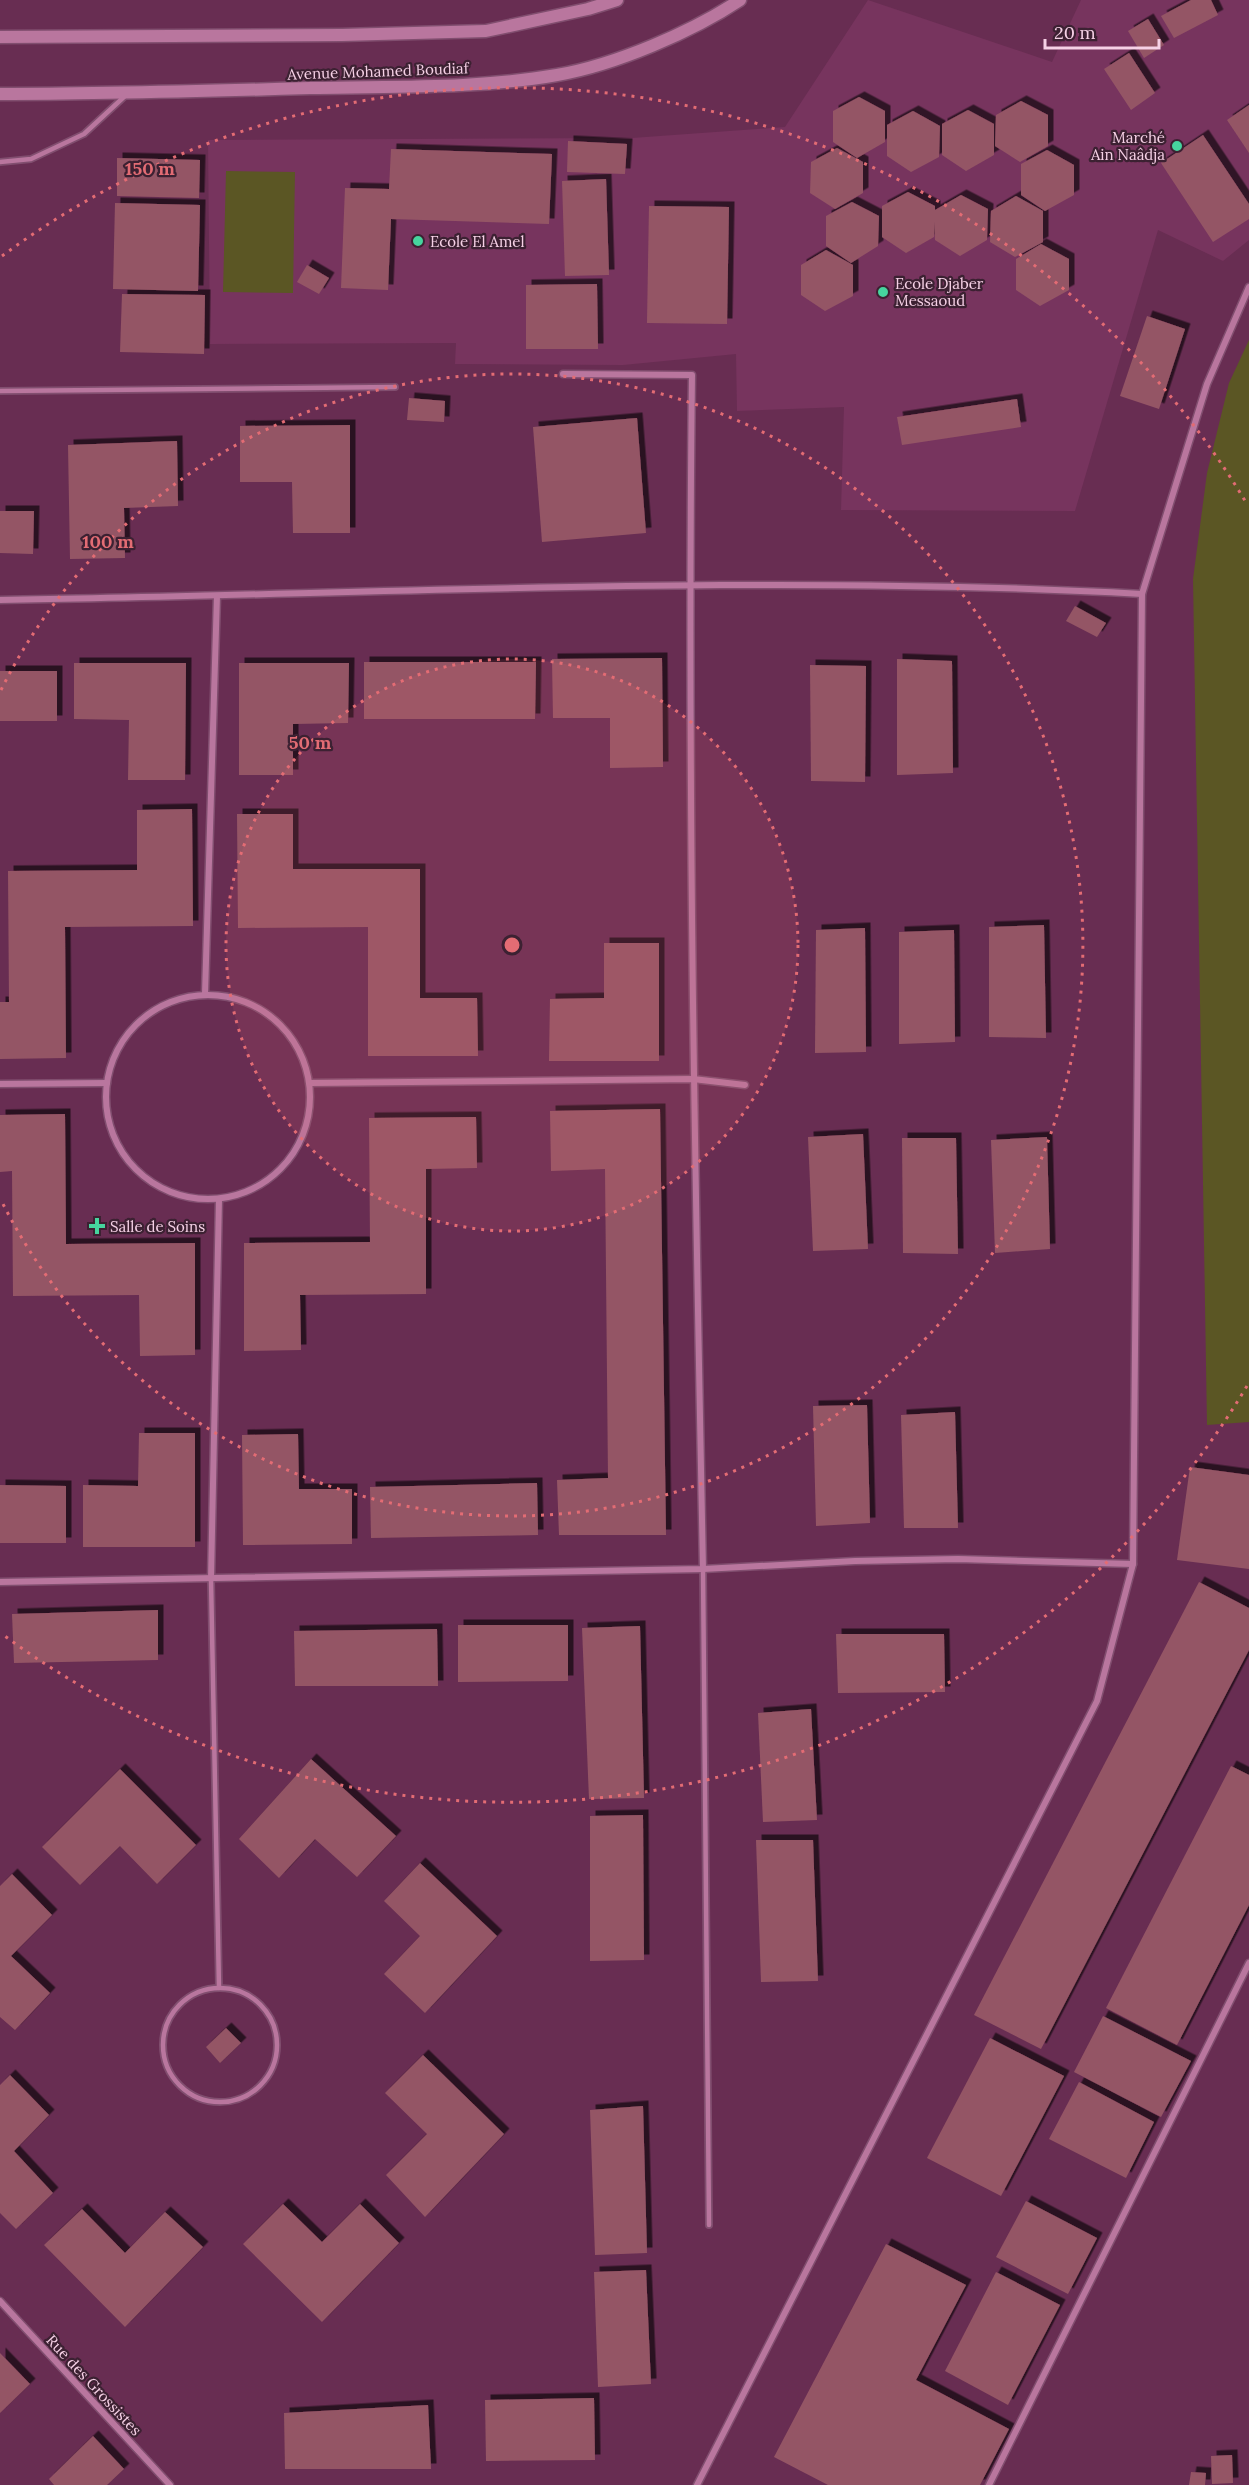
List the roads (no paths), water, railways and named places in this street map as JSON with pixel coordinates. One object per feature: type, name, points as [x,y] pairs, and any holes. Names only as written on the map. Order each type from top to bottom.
[{"type":"main road","points":[[0,37],[486,31],[588,9],[617,0]]},
{"type":"main road","name":"Avenue Mohamed Boudiaf","points":[[0,94],[127,94],[471,83],[558,75],[634,53],[711,20],[741,0]]},
{"type":"street","points":[[697,2485],[1097,1701],[1132,1564],[1142,594],[1207,384],[1249,287]]},
{"type":"street","points":[[563,374],[692,375],[690,585],[693,1079],[703,1569]]},
{"type":"street","points":[[0,600],[690,585],[1030,588],[1142,594]]},
{"type":"street","points":[[205,994],[217,597]]},
{"type":"street","points":[[205,994],[235,998],[263,1010],[285,1029],[302,1054],[310,1083],[307,1124],[289,1160],[258,1187],[219,1199],[182,1196],[148,1181],[122,1154],[108,1120],[106,1083],[114,1055],[130,1031],[151,1011],[177,999],[205,994]]},
{"type":"street","points":[[310,1083],[693,1079],[745,1085]]},
{"type":"street","points":[[0,1084],[106,1083]]},
{"type":"street","points":[[211,1579],[219,1199]]},
{"type":"street","points":[[0,1582],[703,1569],[855,1561],[946,1560],[1132,1564]]},
{"type":"street","points":[[989,2485],[1249,1963]]},
{"type":"street","name":"Rue des Grossistes","points":[[0,2301],[170,2485]]},
{"type":"lane","points":[[0,162],[31,159],[84,134],[127,94]]},
{"type":"lane","points":[[0,391],[395,387]]},
{"type":"lane","points":[[703,1569],[709,2224]]},
{"type":"lane","points":[[211,1579],[219,1988]]},
{"type":"lane","points":[[219,1988],[238,1991],[256,2000],[268,2014],[276,2033],[277,2054],[270,2072],[258,2088],[230,2102],[213,2103],[194,2096],[177,2084],[163,2055],[163,2035],[170,2016],[182,2002],[200,1991],[219,1988]]},
{"type":"place","name":"Marché Ain Naâdja","points":[[1177,146]]},
{"type":"place","name":"Ecole El Amel","points":[[418,241]]},
{"type":"place","name":"Ecole Djaber Messaoud","points":[[883,292]]},
{"type":"place","name":"Salle de Soins","points":[[97,1226]]}]
